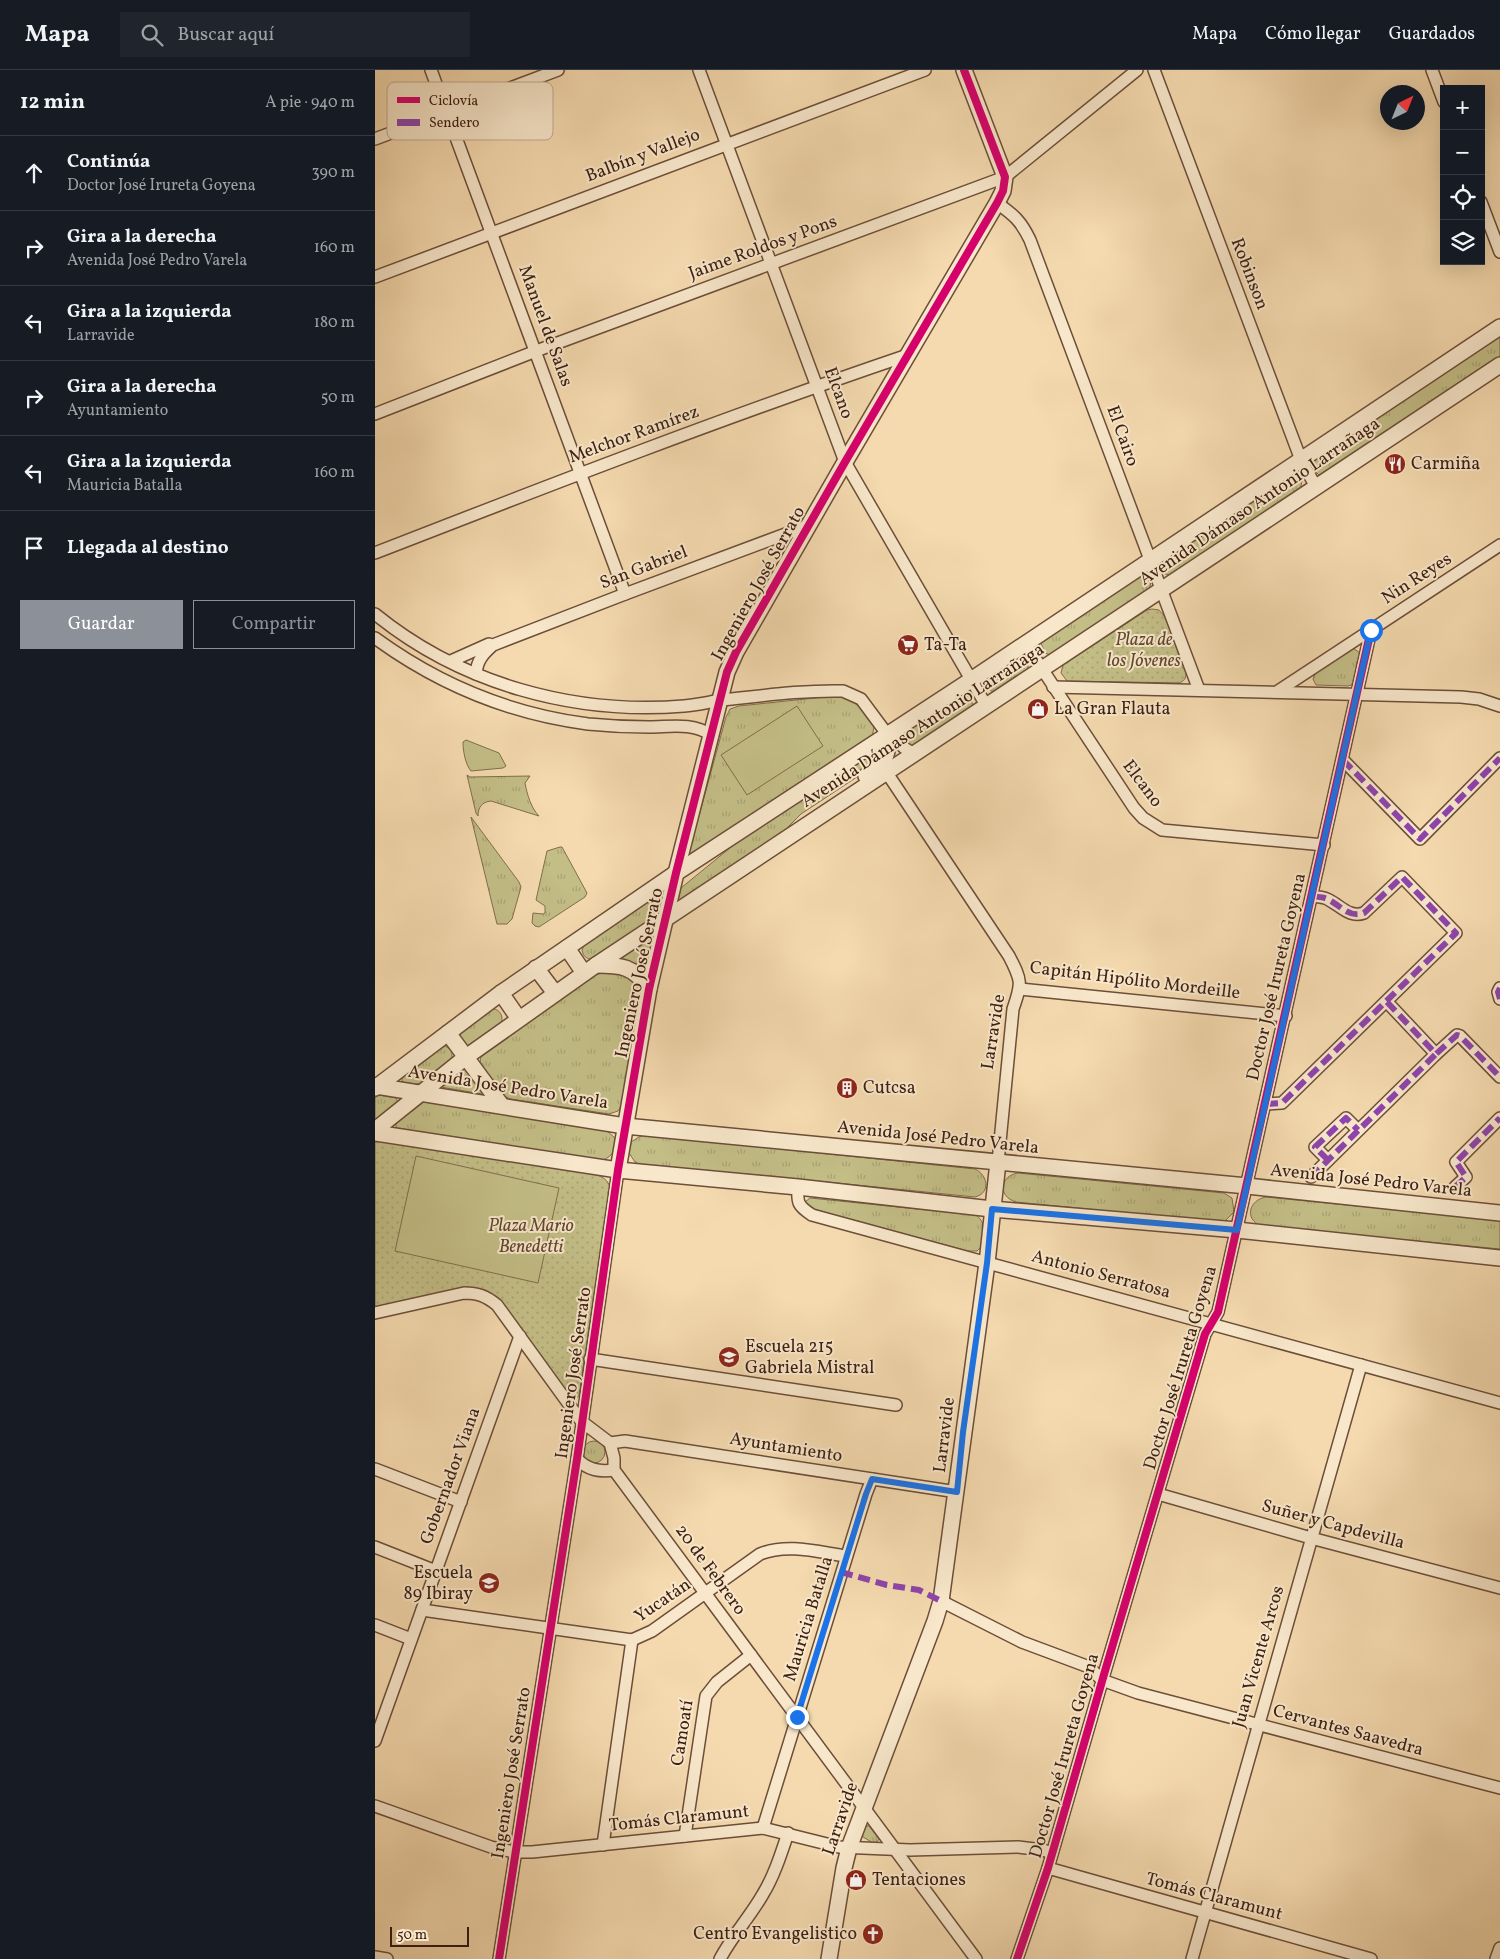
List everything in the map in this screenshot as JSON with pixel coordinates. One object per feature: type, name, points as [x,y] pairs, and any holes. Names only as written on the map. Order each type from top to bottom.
[{"type":"street","name":"Manuel de Salas","points":[[431,70],[436,82]]},
{"type":"street","points":[[525,82],[557,70]]},
{"type":"street","name":"Elcano","points":[[699,70],[845,462],[987,707]]},
{"type":"street","name":"Balbín y Vallejo","points":[[375,277],[925,70]]},
{"type":"street","points":[[964,70],[1005,177]]},
{"type":"street","name":"Jaime Roldos y Pons","points":[[375,414],[536,351],[1005,177],[1137,70]]},
{"type":"street","name":"Robinson","points":[[1154,70],[1301,460],[1316,488]]},
{"type":"street","points":[[1432,70],[1440,91]]},
{"type":"street","points":[[375,139],[387,134]]},
{"type":"street","name":"Manuel de Salas","points":[[458,140],[625,594]]},
{"type":"street","name":"Ingeniero José Serrato","points":[[499,1959],[514,1852],[577,1459],[618,1170],[649,989],[727,672],[736,652],[807,526],[997,203],[1003,191],[1005,177]]},
{"type":"street","name":"El Cairo","points":[[997,203],[1023,224],[1030,240],[1199,690]]},
{"type":"street","points":[[1485,213],[1500,252]]},
{"type":"street","name":"Avenida Dámaso Antonio Larrañaga","points":[[376,1087],[537,968],[676,873],[971,680],[1500,327]]},
{"type":"street","name":"Melchor Ramírez","points":[[375,553],[580,473],[816,386],[908,355]]},
{"type":"street","name":"Avenida Dámaso Antonio Larrañaga","points":[[375,1131],[466,1057],[590,969],[1500,365]]},
{"type":"street","name":"San Gabriel","points":[[476,674],[477,663],[481,656],[493,645],[807,526]]},
{"type":"street","name":"Nin Reyes","points":[[1278,691],[1500,545]]},
{"type":"street","points":[[376,616],[413,641],[476,674],[554,698],[619,708],[685,706],[720,700],[843,691],[861,699],[892,731],[903,747],[916,754]]},
{"type":"street","name":"Doctor José Irureta Goyena","points":[[1017,1959],[1048,1868],[1205,1334],[1218,1312],[1286,1016],[1371,630]]},
{"type":"street","points":[[375,638],[434,676],[486,699],[540,715],[586,724],[633,727],[680,726],[696,728],[711,735]]},
{"type":"street","name":"Elcano","points":[[1025,643],[1143,818],[1162,830],[1324,846]]},
{"type":"street","name":"San Gabriel","points":[[451,662],[488,644],[493,645]]},
{"type":"street","points":[[486,699],[494,681]]},
{"type":"street","points":[[1053,686],[1461,697],[1479,699],[1500,706]]},
{"type":"street","points":[[805,827],[812,812],[883,763],[892,731]]},
{"type":"street","points":[[1343,760],[1420,839],[1500,758]]},
{"type":"street","name":"Capitán Hipólito Mordeille","points":[[887,773],[1009,956],[1018,976],[1020,989],[1286,1016]]},
{"type":"street","points":[[1266,1104],[1282,1103],[1456,933],[1402,877],[1364,913],[1359,914],[1345,911],[1328,899],[1312,896]]},
{"type":"street","points":[[567,948],[590,969],[617,965],[630,969],[645,982],[649,989]]},
{"type":"street","points":[[537,968],[555,993]]},
{"type":"street","points":[[1500,988],[1497,992],[1500,999]]},
{"type":"street","name":"Larravide","points":[[829,1959],[843,1868],[849,1848],[941,1601],[987,1263],[1013,1009],[1020,989]]},
{"type":"street","points":[[501,994],[519,1019]]},
{"type":"street","points":[[1387,1002],[1436,1054]]},
{"type":"street","points":[[448,1033],[502,1106]]},
{"type":"street","points":[[1311,1176],[1457,1035],[1500,1077]]},
{"type":"street","name":"Avenida José Pedro Varela","points":[[376,1087],[625,1126],[1247,1186],[1500,1214]]},
{"type":"street","points":[[1328,1160],[1315,1147],[1346,1118],[1358,1130]]},
{"type":"street","points":[[1455,1187],[1466,1176],[1456,1162],[1500,1118]]},
{"type":"street","points":[[375,1131],[618,1170],[798,1187],[992,1209],[1237,1230],[1500,1258]]},
{"type":"street","name":"Antonio Serratosa","points":[[798,1187],[798,1201],[801,1208],[812,1215],[1500,1403]]},
{"type":"street","points":[[375,1313],[464,1293],[476,1293],[485,1296],[497,1305],[581,1421],[609,1444]]},
{"type":"street","name":"Gobernador Viana","points":[[375,1741],[520,1336]]},
{"type":"street","points":[[590,1359],[896,1405]]},
{"type":"street","name":"Juan Vicente Arcos","points":[[1192,1959],[1361,1365]]},
{"type":"street","name":"Ayuntamiento","points":[[609,1444],[625,1441],[957,1492]]},
{"type":"street","name":"20 de Febrero","points":[[609,1444],[614,1458],[614,1470],[894,1850],[977,1959]]},
{"type":"street","name":"Ingeniero José Serrato","points":[[577,1459],[591,1469],[601,1472],[614,1470]]},
{"type":"street","points":[[375,1470],[461,1502]]},
{"type":"street","name":"Mauricia Batalla","points":[[763,1828],[846,1556],[872,1479]]},
{"type":"street","name":"Suñer y Capdevilla","points":[[1158,1494],[1311,1538],[1500,1588]]},
{"type":"street","points":[[375,1547],[436,1571]]},
{"type":"street","name":"Yucatán","points":[[603,1845],[632,1640],[653,1632],[760,1554],[772,1549],[786,1548],[846,1556]]},
{"type":"street","name":"Cervantes Saavedra","points":[[941,1601],[1022,1642],[1089,1667],[1102,1680],[1138,1693],[1500,1788]]},
{"type":"street","points":[[423,1610],[632,1640]]},
{"type":"street","points":[[375,1625],[411,1639]]},
{"type":"street","name":"Camoatí","points":[[685,1836],[707,1696],[717,1682],[751,1655]]},
{"type":"street","name":"Tomás Claramunt","points":[[375,1806],[491,1847],[514,1852],[532,1852],[763,1828],[849,1848],[894,1850],[1018,1847],[1052,1853]]},
{"type":"street","points":[[720,1959],[763,1894],[775,1870],[788,1833]]},
{"type":"street","name":"Tomás Claramunt","points":[[1048,1868],[1371,1959]]},
{"type":"street","points":[[1496,1959],[1500,1948]]},
{"type":"street","points":[[375,1957],[387,1959]]},
{"type":"green space","points":[[1500,336],[1500,360],[1325,475],[1319,475],[1313,469],[1313,463],[1316,458]]},
{"type":"green space","points":[[1296,475],[1302,481],[1300,491],[1171,575],[1165,574],[1161,568],[1164,559],[1289,476]]},
{"type":"green space","points":[[1142,576],[1151,582],[1149,591],[1050,655],[1045,653],[1041,643],[1044,638],[1136,578]]},
{"type":"green space","name":"Plaza de los Jóvenes","points":[[1147,610],[1159,610],[1166,618],[1186,673],[1183,681],[1179,683],[1067,681],[1061,673],[1063,665]]},
{"type":"green space","points":[[1353,648],[1360,653],[1354,684],[1348,686],[1316,685],[1313,679],[1316,671]]},
{"type":"green space","points":[[1019,657],[1028,661],[1028,670],[995,692],[989,689],[986,679]]},
{"type":"green space","points":[[962,694],[971,698],[973,707],[915,745],[910,746],[903,740],[904,731]]},
{"type":"green space","points":[[834,696],[847,699],[863,710],[874,727],[872,737],[688,856],[726,717],[730,709],[739,706]]},
{"type":"green space","points":[[797,706],[823,746],[747,795],[721,755]]},
{"type":"green space","points":[[466,740],[499,753],[506,766],[503,768],[471,771],[467,765],[464,753],[463,742]]},
{"type":"green space","points":[[876,751],[877,757],[869,769],[801,814],[776,839],[680,901],[678,900],[681,888],[736,843]]},
{"type":"green space","points":[[467,775],[470,777],[530,776],[525,783],[528,796],[539,816],[491,801],[485,802],[481,806],[478,816]]},
{"type":"green space","points":[[471,817],[521,887],[512,919],[507,924],[497,924]]},
{"type":"green space","points":[[562,847],[587,893],[585,897],[539,927],[535,926],[532,923],[533,913],[545,913],[545,906],[536,900],[547,851]]},
{"type":"green space","points":[[665,891],[661,914],[593,959],[584,956],[582,950],[585,943]]},
{"type":"green space","points":[[645,943],[652,945],[646,976],[620,959]]},
{"type":"green space","points":[[613,970],[637,983],[641,1000],[622,1105],[618,1111],[609,1114],[511,1099],[501,1093],[485,1074],[480,1062],[481,1057],[595,975]]},
{"type":"green space","points":[[487,1010],[498,1010],[501,1014],[501,1023],[468,1048],[456,1033]]},
{"type":"green space","points":[[441,1045],[451,1050],[450,1061],[421,1084],[405,1083],[402,1081],[402,1075]]},
{"type":"green space","points":[[463,1069],[466,1070],[484,1093],[441,1087]]},
{"type":"green space","points":[[379,1095],[396,1098],[398,1102],[375,1122],[375,1098]]},
{"type":"green space","points":[[424,1102],[607,1131],[615,1138],[615,1149],[612,1154],[603,1160],[396,1128],[396,1123]]},
{"type":"green space","points":[[644,1135],[975,1169],[983,1175],[986,1184],[984,1192],[975,1197],[758,1175],[643,1166],[635,1162],[629,1153],[631,1142]]},
{"type":"green space","name":"Plaza Mario Benedetti","points":[[382,1141],[595,1174],[605,1179],[610,1188],[579,1396],[573,1400],[570,1397],[492,1295],[485,1290],[468,1287],[375,1307],[375,1142]]},
{"type":"green space","points":[[416,1156],[559,1188],[538,1283],[395,1251]]},
{"type":"green space","points":[[1018,1173],[1224,1193],[1232,1198],[1234,1212],[1225,1221],[1220,1222],[1016,1202],[1006,1196],[1003,1187],[1007,1178]]},
{"type":"green space","points":[[1266,1197],[1500,1220],[1500,1249],[1261,1226],[1252,1219],[1251,1210],[1256,1202]]},
{"type":"green space","points":[[810,1198],[976,1215],[983,1225],[982,1246],[977,1251],[968,1251],[809,1208],[805,1202]]},
{"type":"green space","points":[[594,1441],[602,1444],[605,1452],[602,1460],[594,1463],[586,1460],[583,1452],[586,1444]]},
{"type":"green space","points":[[864,1826],[869,1826],[879,1839],[877,1842],[873,1843],[863,1837],[861,1832]]},
{"type":"marked path","points":[[1343,760],[1420,839],[1500,758]]},
{"type":"marked path","points":[[1266,1104],[1282,1103],[1456,933],[1402,877],[1364,913],[1349,913],[1325,898],[1312,896]]},
{"type":"marked path","points":[[1500,988],[1498,992],[1500,999]]},
{"type":"marked path","points":[[1387,1002],[1436,1054],[1457,1035],[1460,1036],[1500,1077]]},
{"type":"marked path","points":[[1311,1177],[1436,1054]]},
{"type":"marked path","points":[[1328,1160],[1315,1147],[1346,1118],[1358,1130]]},
{"type":"marked path","points":[[1455,1187],[1466,1177],[1456,1162],[1500,1118]]},
{"type":"marked path","points":[[841,1572],[887,1585],[919,1590],[941,1601]]},
{"type":"cycle path","points":[[499,1959],[577,1459],[618,1170],[649,989],[676,873],[727,672],[736,652],[1003,191],[1005,177],[964,70]]},
{"type":"cycle path","points":[[1017,1959],[1048,1868],[1205,1334],[1218,1312],[1371,630]]},
{"type":"place","name":"Carmiña","points":[[1395,464]]},
{"type":"place","name":"Ta-Ta","points":[[908,645]]},
{"type":"place","name":"La Gran Flauta","points":[[1038,709]]},
{"type":"place","name":"Cutcsa","points":[[847,1088]]},
{"type":"place","name":"Escuela 215 Gabriela Mistral","points":[[729,1357]]},
{"type":"place","name":"Escuela 89 Ibiray","points":[[489,1583]]},
{"type":"place","name":"Tentaciones","points":[[856,1880]]},
{"type":"place","name":"Centro Evangelistico","points":[[873,1934]]},
{"type":"route","points":[[797,1717],[872,1479],[957,1492],[963,1432],[987,1263],[992,1209],[1237,1230],[1371,630]]}]
